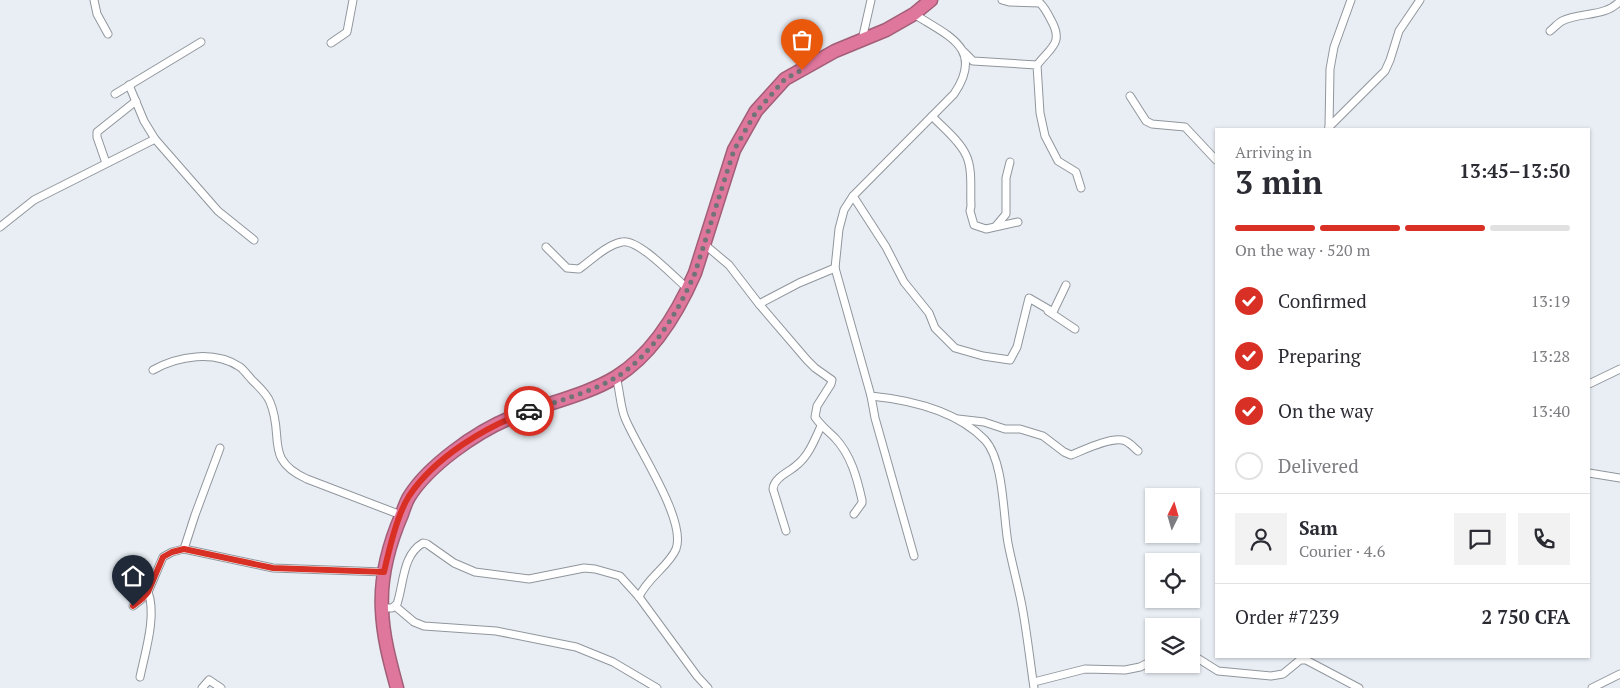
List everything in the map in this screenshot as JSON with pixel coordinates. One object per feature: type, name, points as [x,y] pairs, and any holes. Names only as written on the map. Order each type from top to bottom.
[{"type":"highway","points":[[397,688],[389,659],[382,608],[384,572],[395,531],[409,497],[431,471],[461,445],[508,418],[567,398],[616,377],[641,358],[662,332],[688,289],[734,150],[756,112],[785,79],[835,51],[886,30],[914,14],[932,0]]},
{"type":"street","points":[[94,0],[97,14],[108,34]]},
{"type":"street","points":[[331,43],[347,32],[353,0]]},
{"type":"street","points":[[862,40],[871,0]]},
{"type":"street","points":[[1002,0],[1040,4],[1057,30],[1058,37],[1056,42],[1037,65],[1040,113],[1045,136],[1058,161],[1076,172],[1080,188]]},
{"type":"street","points":[[1329,128],[1330,69],[1336,40],[1351,0]]},
{"type":"street","points":[[1329,128],[1385,71],[1399,31],[1420,0]]},
{"type":"street","points":[[1550,31],[1562,21],[1595,14],[1616,5],[1620,1]]},
{"type":"street","points":[[914,14],[955,40],[973,61],[1037,65]]},
{"type":"street","points":[[114,94],[201,42]]},
{"type":"street","points":[[914,556],[835,268],[839,229],[844,210],[853,196],[954,94],[962,83],[966,70],[964,52]]},
{"type":"street","points":[[129,85],[144,122],[155,139],[218,211],[254,240]]},
{"type":"street","points":[[1130,96],[1146,121],[1152,124],[1185,127],[1215,159]]},
{"type":"street","points":[[106,162],[97,137],[98,132],[136,101]]},
{"type":"street","points":[[932,116],[967,156],[970,165],[970,211],[974,225],[986,229],[1018,222]]},
{"type":"street","points":[[0,227],[34,200],[106,162],[155,139]]},
{"type":"street","points":[[996,227],[1006,214],[1006,178],[1010,162]]},
{"type":"street","points":[[853,196],[886,247],[907,288],[928,313],[935,328],[955,348],[983,356],[1010,360],[1017,347],[1029,298]]},
{"type":"street","points":[[546,248],[567,268],[579,269],[610,246],[623,241],[630,242],[640,248],[688,289]]},
{"type":"street","points":[[704,244],[729,265],[759,304],[807,360],[832,380],[817,406],[815,418],[835,438],[847,454],[857,475],[862,504],[854,514]]},
{"type":"street","points":[[759,304],[799,283],[835,268]]},
{"type":"street","points":[[1029,298],[1053,312],[1066,285]]},
{"type":"street","points":[[1029,298],[1075,329]]},
{"type":"street","points":[[153,370],[168,361],[202,356],[225,360],[241,368],[270,401],[280,458],[285,466],[307,479],[401,515]]},
{"type":"street","points":[[1590,384],[1620,369]]},
{"type":"street","points":[[616,377],[620,389],[624,416],[672,508],[678,540],[674,552],[645,585],[639,597]]},
{"type":"street","points":[[871,396],[890,398],[945,412],[958,419],[986,441],[999,473],[1008,542],[1022,606],[1034,685],[1085,669],[1125,670],[1145,664]]},
{"type":"street","points":[[958,419],[984,422],[1005,430],[1020,429],[1043,436],[1071,455],[1100,444],[1122,440],[1128,442],[1138,451]]},
{"type":"street","points":[[786,531],[774,485],[777,480],[801,463],[821,426]]},
{"type":"street","points":[[184,549],[220,448]]},
{"type":"street","points":[[1590,473],[1620,478]]},
{"type":"street","points":[[382,608],[392,608],[395,606],[399,598],[410,556],[423,543],[462,567],[475,572],[511,578],[529,579],[576,569],[595,569],[620,576],[639,597],[674,647],[708,688]]},
{"type":"street","points":[[133,606],[148,592],[163,557],[184,549],[273,568],[384,572]]},
{"type":"street","points":[[140,677],[151,619],[152,602],[148,592]]},
{"type":"street","points":[[395,606],[414,622],[424,626],[496,631],[576,648],[613,662],[657,688]]},
{"type":"street","points":[[1200,660],[1218,671],[1271,676],[1283,674],[1300,660],[1306,660],[1359,688]]},
{"type":"street","points":[[1592,688],[1620,674]]},
{"type":"street","points":[[202,688],[209,680],[221,688]]},
{"type":"way so far","points":[[529,411],[567,398],[616,377],[641,358],[662,332],[688,289],[695,273],[734,150],[756,112],[785,79],[802,70]]},
{"type":"route","points":[[133,606],[148,592],[163,557],[184,549],[273,568],[384,572],[395,531],[409,497],[431,471],[461,445],[508,418],[529,411]]}]
